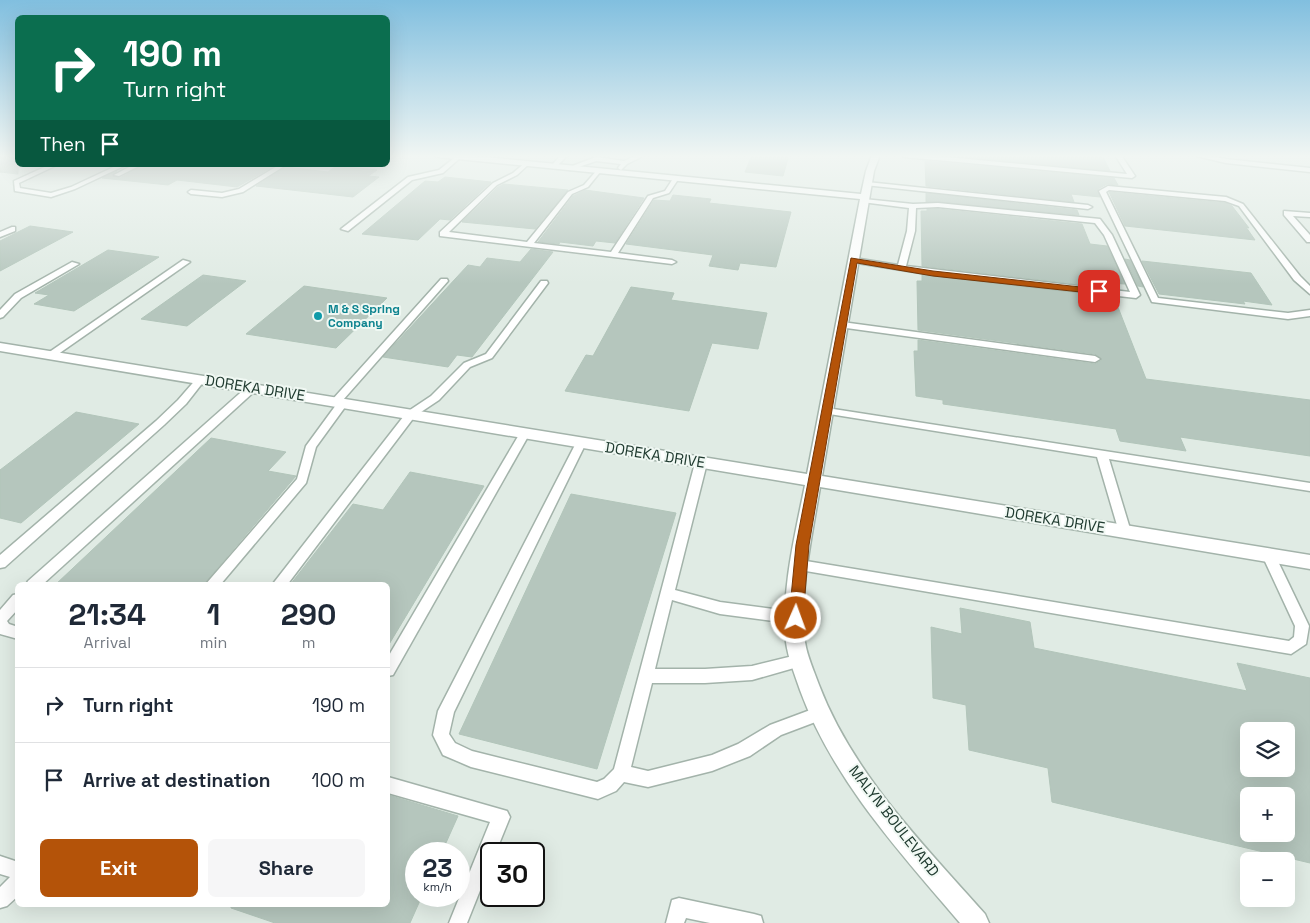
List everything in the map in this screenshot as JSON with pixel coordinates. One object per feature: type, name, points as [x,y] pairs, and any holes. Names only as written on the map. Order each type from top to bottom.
[{"type":"street","name":"MALYN BOULEVARD","points":[[865,198],[800,565],[796,643],[810,691],[834,740],[891,823],[976,923]]},
{"type":"street","name":"DOREKA DRIVE","points":[[0,346],[815,482],[1310,562]]},
{"type":"lane","points":[[345,229],[384,198]]},
{"type":"lane","points":[[480,198],[443,234],[672,262]]},
{"type":"lane","points":[[529,244],[566,198]]},
{"type":"lane","points":[[613,255],[649,198]]},
{"type":"lane","points":[[854,260],[933,273],[1136,295],[1108,235],[1097,220],[938,205],[913,206],[882,198]]},
{"type":"lane","points":[[936,198],[1088,207]]},
{"type":"lane","points":[[1106,198],[1156,300],[1288,316],[1310,313]]},
{"type":"lane","points":[[1216,198],[1240,204],[1297,278],[1310,291]]},
{"type":"lane","points":[[901,268],[911,231],[913,206]]},
{"type":"lane","points":[[1310,216],[1287,213],[1310,240]]},
{"type":"lane","points":[[0,235],[12,229]]},
{"type":"lane","points":[[51,355],[186,262]]},
{"type":"lane","points":[[0,315],[18,296],[75,264]]},
{"type":"lane","points":[[215,582],[302,480],[311,446],[339,402],[444,281]]},
{"type":"lane","points":[[281,582],[411,414],[435,398],[467,364],[489,356],[544,283]]},
{"type":"lane","points":[[842,325],[1095,360]]},
{"type":"lane","points":[[0,563],[160,423],[182,402],[201,379]]},
{"type":"lane","points":[[36,582],[252,388]]},
{"type":"lane","points":[[827,411],[1310,487]]},
{"type":"lane","points":[[390,667],[526,433]]},
{"type":"lane","points":[[581,443],[446,711],[441,734],[449,749],[471,759],[598,791],[610,785],[622,773],[700,462]]},
{"type":"lane","points":[[1102,454],[1125,532]]},
{"type":"lane","points":[[800,565],[1266,646],[1291,648],[1301,640],[1302,626],[1268,555]]},
{"type":"lane","points":[[668,593],[720,608],[796,618]]},
{"type":"lane","points":[[0,619],[15,602]]},
{"type":"lane","points":[[0,622],[4,629],[15,632]]},
{"type":"lane","points":[[646,676],[705,676],[752,673],[801,660]]},
{"type":"lane","points":[[622,773],[648,779],[712,763],[744,750],[776,730],[821,713]]},
{"type":"lane","points":[[390,787],[501,817],[458,923]]},
{"type":"lane","points":[[0,865],[15,870]]},
{"type":"lane","points":[[0,899],[15,886]]},
{"type":"lane","points":[[675,923],[679,907],[754,923]]},
{"type":"building","points":[[405,198],[474,198],[450,220],[440,219],[418,240],[362,234]]},
{"type":"building","points":[[487,198],[561,198],[535,229],[462,222]]},
{"type":"building","points":[[571,198],[644,198],[615,243],[596,241],[593,246],[560,242],[559,244],[538,242]]},
{"type":"building","points":[[671,198],[702,198],[711,199],[709,203],[791,212],[776,267],[740,263],[738,270],[709,266],[713,255],[626,244],[654,200],[670,201]]},
{"type":"building","points":[[926,198],[971,198],[1077,210],[1079,215],[926,202]]},
{"type":"building","points":[[1038,198],[1073,198],[1074,202]]},
{"type":"building","points":[[1112,198],[1174,198],[1226,203],[1232,206],[1249,228],[1246,227],[1255,240],[1125,226]]},
{"type":"building","points":[[927,209],[1082,224],[1090,244],[1107,246],[1125,284],[1108,283],[1110,288],[922,266],[921,211],[927,211]]},
{"type":"building","points":[[30,226],[73,232],[0,271],[0,241]]},
{"type":"building","points":[[531,249],[553,252],[472,357],[457,355],[448,367],[383,357],[468,265],[480,267],[487,258],[520,262]]},
{"type":"building","points":[[108,250],[159,257],[74,311],[34,304],[49,295],[35,293]]},
{"type":"building","points":[[1125,259],[1130,260],[1143,287],[1138,286]]},
{"type":"building","points":[[1142,261],[1251,273],[1272,305],[1243,301],[1245,304],[1159,294]]},
{"type":"building","points":[[203,275],[246,281],[187,326],[141,319]]},
{"type":"building","points":[[922,275],[1114,297],[1146,379],[1310,400],[1310,456],[1180,437],[1186,451],[1120,441],[1116,429],[943,404],[943,400],[916,396],[914,351],[918,351],[918,340],[1095,364],[1102,360],[1095,354],[918,330],[917,281],[922,281]]},
{"type":"building","name":"M & S Spring Company","points":[[304,286],[387,298],[336,348],[246,334]]},
{"type":"building","points":[[631,287],[674,293],[671,300],[767,313],[758,349],[712,343],[689,411],[565,391],[586,355],[593,356]]},
{"type":"building","points":[[76,412],[139,424],[21,523],[0,518],[0,470]]},
{"type":"building","points":[[211,438],[286,452],[268,471],[296,476],[206,582],[58,582]]},
{"type":"building","points":[[410,472],[484,486],[390,643],[390,582],[292,582],[353,504],[383,510]]},
{"type":"building","points":[[571,494],[676,513],[597,769],[459,734]]},
{"type":"building","points":[[960,608],[1030,622],[1034,648],[1247,691],[1237,663],[1310,678],[1310,863],[1295,859],[1295,852],[1263,852],[1052,802],[1048,768],[969,750],[966,705],[933,698],[931,627],[962,634]]},
{"type":"building","points":[[390,796],[458,816],[446,842],[405,842],[405,907],[417,907],[410,923],[275,923],[231,907],[390,907]]},
{"type":"place","name":"M & S Spring Company","points":[[318,316]]},
{"type":"route","points":[[796,618],[802,545],[854,260],[933,273],[1099,291]]}]
